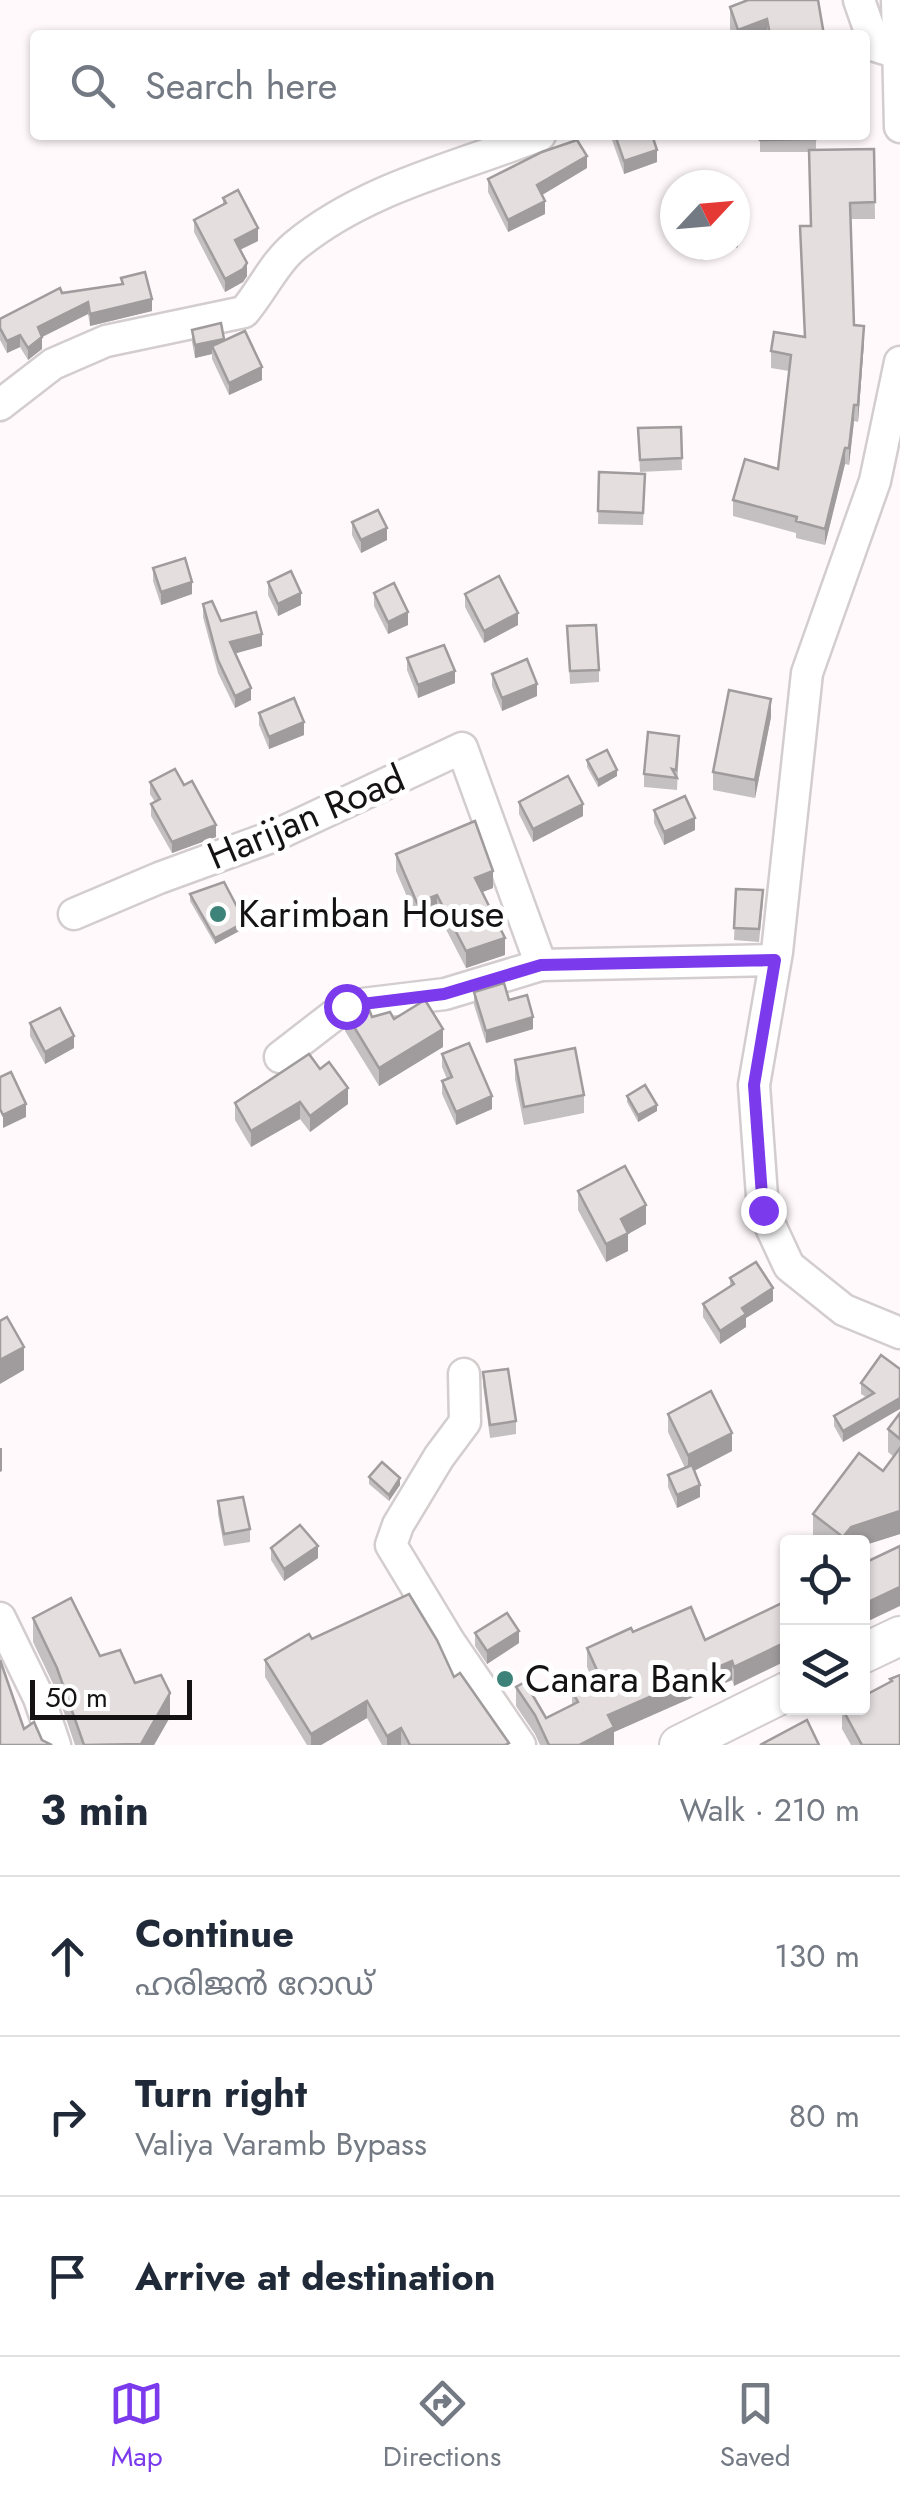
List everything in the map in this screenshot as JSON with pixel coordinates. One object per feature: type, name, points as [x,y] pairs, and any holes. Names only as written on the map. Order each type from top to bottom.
[{"type":"main road","points":[[870,1650],[900,1636]]},
{"type":"main road","points":[[679,1745],[780,1695]]},
{"type":"street","points":[[859,0],[869,30]]},
{"type":"street","points":[[898,0],[900,127]]},
{"type":"street","points":[[870,32],[875,46],[899,60]]},
{"type":"street","points":[[870,62],[899,60]]},
{"type":"street","points":[[0,405],[53,364],[106,341],[244,312],[293,247],[353,209],[442,167],[525,140]]},
{"type":"street","points":[[898,377],[875,481],[807,673],[775,960],[754,1085],[763,1210],[789,1266],[844,1310],[900,1333]]},
{"type":"street","name":"Harijan Road","points":[[74,914],[274,836],[462,748],[541,965]]},
{"type":"street","points":[[280,1057],[346,1006],[444,994],[541,965],[775,960]]},
{"type":"street","points":[[464,1374],[465,1422],[398,1525],[391,1545],[520,1745]]},
{"type":"street","points":[[0,1618],[39,1698],[55,1745]]},
{"type":"building","points":[[748,0],[818,0],[823,30],[769,30],[767,19],[738,30],[730,7]]},
{"type":"building","points":[[577,140],[587,156],[537,185],[545,201],[508,220],[488,179],[542,152]]},
{"type":"building","points":[[617,140],[654,140],[657,150],[624,161]]},
{"type":"building","points":[[874,149],[875,202],[850,203],[854,325],[864,326],[858,405],[854,405],[849,448],[845,448],[825,529],[796,521],[797,517],[733,500],[745,459],[778,469],[791,355],[771,351],[774,332],[805,337],[800,226],[811,226],[809,150]]},
{"type":"building","points":[[238,190],[258,228],[235,240],[247,263],[225,279],[194,220],[226,203],[223,198]]},
{"type":"building","points":[[145,272],[152,299],[90,314],[88,302],[38,327],[42,337],[28,348],[20,335],[7,341],[0,328],[0,319],[60,288],[62,293],[123,284],[121,278]]},
{"type":"building","points":[[221,323],[224,339],[195,345],[192,330]]},
{"type":"building","points":[[245,331],[262,367],[229,383],[212,346]]},
{"type":"building","points":[[681,427],[682,458],[640,460],[638,428]]},
{"type":"building","points":[[599,472],[645,474],[643,513],[598,511]]},
{"type":"building","points":[[378,510],[387,528],[361,540],[352,522]]},
{"type":"building","points":[[185,558],[192,582],[161,592],[153,568]]},
{"type":"building","points":[[291,571],[301,593],[278,604],[268,582]]},
{"type":"building","points":[[499,576],[518,613],[484,631],[465,594]]},
{"type":"building","points":[[394,583],[408,612],[388,622],[374,593]]},
{"type":"building","points":[[212,601],[221,621],[256,612],[262,634],[230,642],[251,688],[235,696],[218,660],[203,604]]},
{"type":"building","points":[[596,625],[599,670],[570,671],[567,626]]},
{"type":"building","points":[[444,645],[455,671],[418,685],[407,658]]},
{"type":"building","points":[[527,659],[537,684],[502,698],[492,674]]},
{"type":"building","points":[[729,690],[771,699],[755,780],[713,772]]},
{"type":"building","points":[[294,698],[304,722],[269,737],[259,713]]},
{"type":"building","points":[[648,732],[679,736],[676,770],[672,769],[677,778],[644,774]]},
{"type":"building","points":[[607,750],[617,770],[598,780],[587,760]]},
{"type":"building","points":[[175,769],[184,785],[192,781],[216,825],[172,842],[151,804],[160,799],[150,782]]},
{"type":"building","points":[[568,776],[583,804],[533,829],[519,802]]},
{"type":"building","points":[[685,796],[695,818],[664,832],[654,810]]},
{"type":"building","points":[[475,821],[493,871],[475,878],[505,938],[466,951],[437,895],[417,903],[396,854]]},
{"type":"building","name":"Karimban House","points":[[224,882],[245,922],[215,938],[190,894]]},
{"type":"building","points":[[736,889],[763,890],[759,929],[734,928]]},
{"type":"building","points":[[504,983],[509,1000],[527,995],[533,1017],[486,1031],[474,992]]},
{"type":"building","points":[[425,1000],[443,1029],[379,1068],[345,1012],[367,1004],[372,1017],[390,1012],[394,1019]]},
{"type":"building","points":[[60,1008],[74,1036],[45,1052],[30,1023]]},
{"type":"building","points":[[469,1043],[492,1096],[456,1112],[442,1081],[452,1077],[442,1054]]},
{"type":"building","points":[[575,1048],[584,1095],[524,1107],[515,1060]]},
{"type":"building","points":[[309,1054],[320,1069],[329,1062],[348,1088],[310,1116],[300,1102],[251,1131],[235,1103]]},
{"type":"building","points":[[11,1072],[26,1104],[3,1115],[0,1077]]},
{"type":"building","points":[[645,1085],[657,1105],[638,1115],[627,1096]]},
{"type":"building","points":[[625,1166],[646,1205],[621,1219],[628,1233],[606,1244],[578,1191]]},
{"type":"building","points":[[756,1262],[773,1288],[742,1308],[746,1314],[720,1331],[703,1304],[734,1284],[730,1278]]},
{"type":"building","points":[[7,1317],[24,1347],[0,1360],[0,1321]]},
{"type":"building","points":[[881,1355],[900,1369],[900,1398],[843,1431],[834,1416],[874,1393],[861,1383]]},
{"type":"building","points":[[508,1369],[516,1421],[490,1425],[483,1372]]},
{"type":"building","points":[[711,1391],[732,1433],[688,1455],[668,1414]]},
{"type":"building","points":[[900,1413],[900,1439],[888,1429]]},
{"type":"building","points":[[900,1448],[900,1511],[851,1527],[845,1535],[813,1514],[859,1453],[883,1471]]},
{"type":"building","points":[[382,1462],[400,1478],[389,1495],[369,1477]]},
{"type":"building","points":[[692,1465],[700,1485],[677,1495],[668,1475]]},
{"type":"building","points":[[243,1497],[250,1529],[224,1534],[218,1501]]},
{"type":"building","points":[[300,1525],[318,1546],[284,1569],[271,1548]]},
{"type":"building","points":[[900,1546],[900,1587],[870,1601],[870,1560]]},
{"type":"building","points":[[409,1594],[454,1677],[460,1673],[509,1743],[410,1745],[401,1728],[387,1736],[367,1701],[311,1734],[265,1660],[309,1634],[312,1639]]},
{"type":"building","points":[[71,1598],[100,1656],[120,1650],[135,1683],[161,1675],[170,1693],[141,1744],[84,1745],[57,1668],[33,1618]]},
{"type":"building","points":[[780,1604],[780,1645],[734,1667],[732,1661],[608,1715],[614,1727],[579,1745],[549,1745],[516,1687],[525,1682],[546,1718],[578,1702],[572,1691],[600,1677],[587,1648],[691,1607],[705,1640]]},
{"type":"building","points":[[507,1613],[519,1631],[487,1651],[475,1633]]},
{"type":"building","points":[[0,1660],[24,1729],[34,1722],[42,1740],[52,1745],[0,1745]]},
{"type":"building","points":[[900,1675],[900,1745],[862,1745],[846,1715],[870,1715],[870,1693]]},
{"type":"building","points":[[807,1720],[819,1745],[760,1745]]},
{"type":"place","name":"Karimban House","points":[[218,914]]},
{"type":"place","name":"Canara Bank","points":[[505,1679]]},
{"type":"route","points":[[346,1006],[444,994],[541,965],[775,960],[754,1085],[763,1210]]}]
